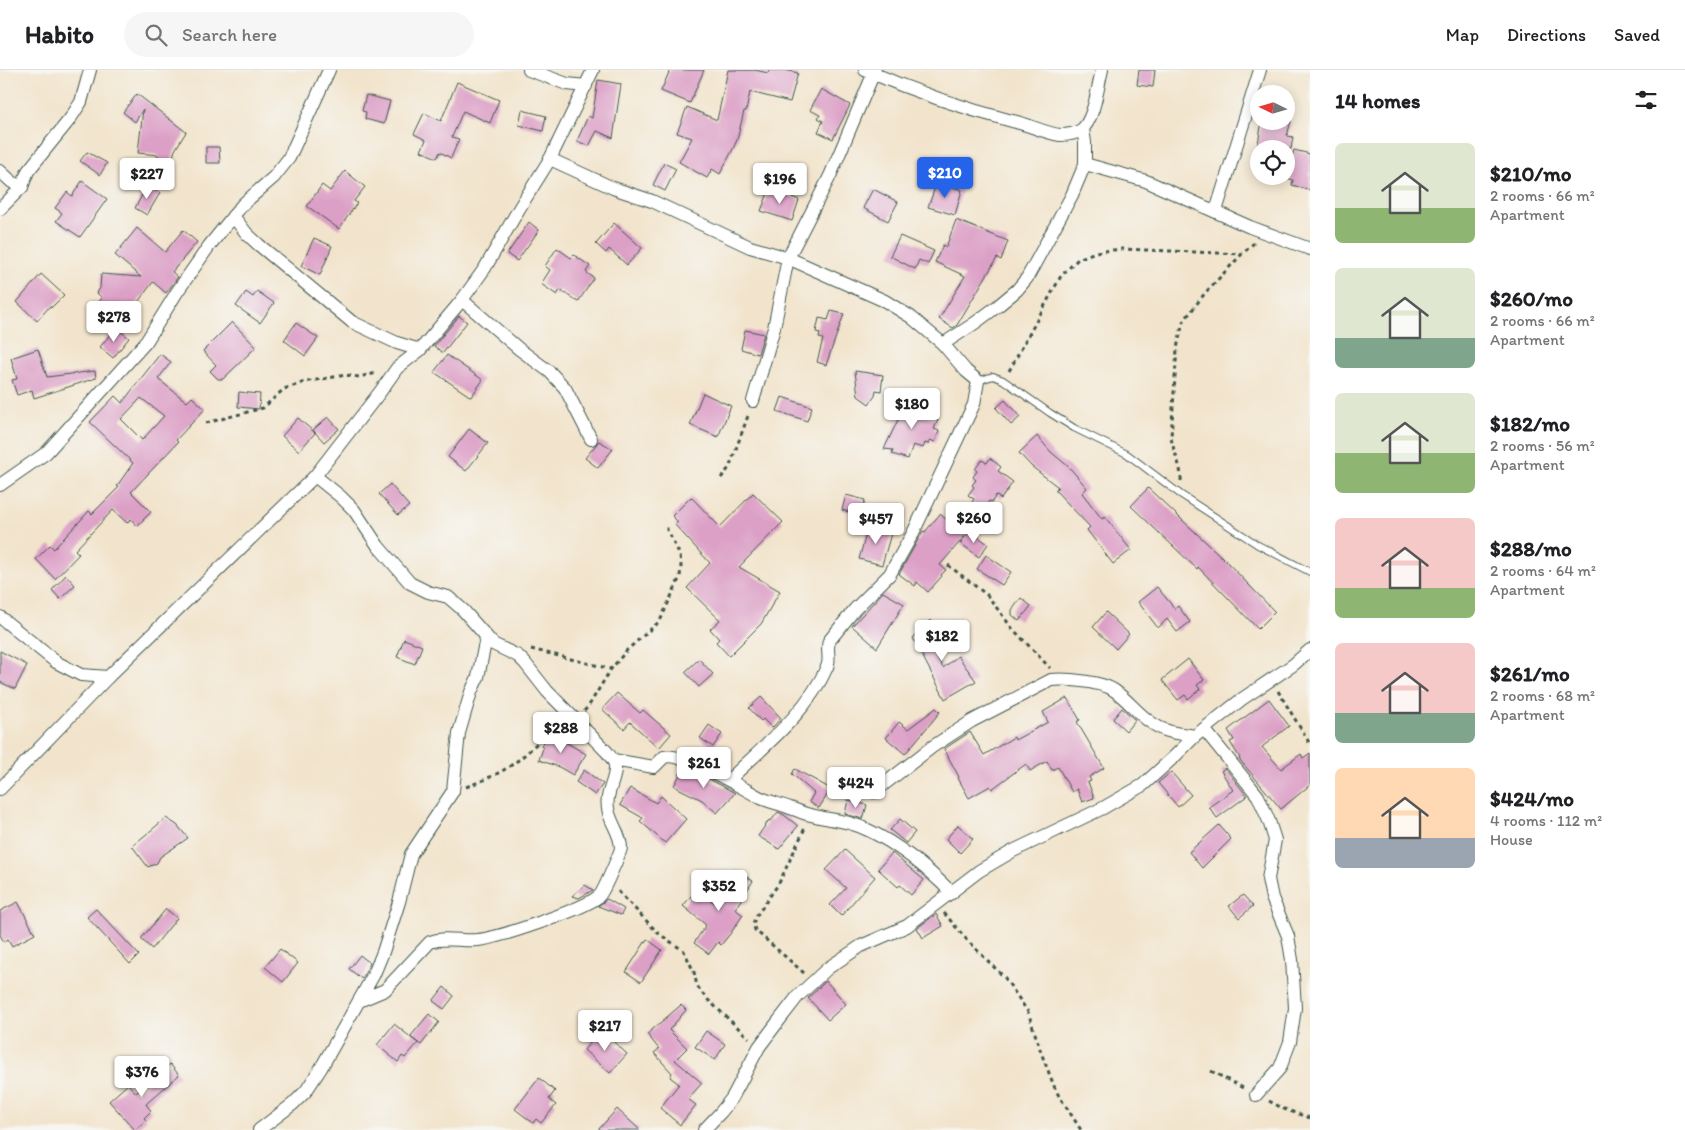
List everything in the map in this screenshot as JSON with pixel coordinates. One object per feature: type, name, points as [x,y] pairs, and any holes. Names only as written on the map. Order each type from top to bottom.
[{"type":"street","points":[[0,209],[22,187],[28,171],[81,102],[90,70]]},
{"type":"street","points":[[0,485],[46,453],[146,342],[204,253],[243,204],[274,177],[289,158],[329,70]]},
{"type":"street","points":[[529,70],[567,84],[586,86]]},
{"type":"street","points":[[0,789],[108,677],[315,476],[380,392],[396,368],[420,350],[462,300],[485,268],[550,159],[594,70]]},
{"type":"street","points":[[943,344],[975,323],[1017,290],[1026,278],[1072,195],[1085,164],[1084,129],[1090,119],[1102,70]]},
{"type":"street","points":[[1216,211],[1260,70]]},
{"type":"street","points":[[753,400],[774,328],[788,258],[830,176],[871,71],[920,92],[977,112],[1057,134],[1068,135],[1084,129]]},
{"type":"street","points":[[550,159],[613,188],[652,201],[750,247],[788,258],[885,301],[911,317],[943,344],[966,371],[978,381],[974,404],[913,533],[890,574],[855,609],[829,641],[827,667],[809,699],[729,780]]},
{"type":"street","points":[[1085,164],[1146,181],[1266,233],[1310,249]]},
{"type":"street","points":[[0,171],[12,182],[22,187]]},
{"type":"street","points":[[233,216],[247,234],[259,245],[352,322],[397,343],[420,350]]},
{"type":"street","points":[[462,300],[519,349],[550,372],[565,388],[591,439]]},
{"type":"street","points":[[315,476],[354,510],[378,546],[410,583],[428,592],[448,597],[475,623],[493,644],[518,656],[547,691],[613,760],[615,766],[607,796],[607,806],[619,835],[621,851],[600,896],[591,902],[532,924],[480,940],[437,939],[430,942],[385,990],[359,1001]]},
{"type":"street","points":[[0,617],[56,662],[81,675],[108,677]]},
{"type":"street","points":[[259,1130],[293,1104],[306,1091],[374,974],[383,952],[411,854],[453,791],[459,733],[471,692],[478,676],[486,638]]},
{"type":"street","points":[[704,1130],[732,1098],[759,1047],[798,996],[828,968],[861,946],[907,926],[979,871],[1012,851],[1103,808],[1143,785],[1200,732],[1242,699],[1294,666],[1310,650]]},
{"type":"street","points":[[874,792],[932,746],[972,721],[1040,685],[1061,678],[1104,685],[1113,689],[1134,710],[1168,731],[1200,732],[1258,796],[1275,840],[1268,879],[1272,898],[1288,936],[1292,960],[1295,1008],[1290,1042],[1280,1068],[1256,1095]]},
{"type":"street","points":[[613,760],[654,767],[664,757],[677,757],[729,780],[762,798],[811,816],[837,819],[856,824],[872,832],[929,870],[952,893]]},
{"type":"lane","points":[[978,381],[993,376],[1003,380],[1050,414],[1127,454],[1180,494],[1258,545],[1310,572]]},
{"type":"path","points":[[1180,494],[1181,475],[1171,437],[1177,348],[1182,322],[1205,293],[1242,254],[1266,233]]},
{"type":"path","points":[[1003,380],[1061,276],[1078,259],[1095,252],[1122,249],[1242,254]]},
{"type":"path","points":[[206,423],[263,408],[284,389],[305,382],[346,375],[368,376],[396,368]]},
{"type":"path","points":[[721,478],[729,468],[753,400]]},
{"type":"path","points":[[453,791],[500,774],[529,752],[555,726],[574,719],[588,707],[612,669],[627,650],[660,621],[680,578],[681,566],[680,555],[667,530],[667,525]]},
{"type":"path","points":[[948,565],[987,594],[1012,628],[1061,678]]},
{"type":"path","points":[[525,648],[612,669]]},
{"type":"path","points":[[1271,680],[1310,744]]},
{"type":"path","points":[[811,816],[779,882],[753,924],[755,930],[814,982]]},
{"type":"path","points":[[607,880],[658,933],[684,951],[694,972],[697,986],[706,998],[759,1047]]},
{"type":"path","points":[[937,904],[967,940],[1006,978],[1028,1012],[1056,1091],[1081,1130]]},
{"type":"building","points":[[670,70],[704,70],[690,103],[661,91]]},
{"type":"building","points":[[728,70],[755,70],[768,73],[769,70],[785,70],[798,73],[790,102],[750,92],[746,111],[744,111],[737,140],[732,151],[720,174],[712,169],[707,178],[679,162],[692,138],[677,133],[687,107],[717,120]]},
{"type":"building","points":[[1139,70],[1155,70],[1153,87],[1137,85]]},
{"type":"building","points":[[598,80],[621,84],[613,138],[597,131],[589,146],[577,141],[588,116],[592,118]]},
{"type":"building","points":[[457,82],[499,100],[490,123],[463,111],[452,137],[459,139],[451,158],[440,152],[437,158],[421,151],[426,140],[414,134],[424,113],[441,121]]},
{"type":"building","points":[[821,89],[850,105],[833,139],[818,132],[823,121],[818,118],[820,115],[810,110]]},
{"type":"building","points":[[137,94],[186,132],[175,150],[168,172],[154,168],[158,155],[138,153],[143,109],[135,122],[123,112]]},
{"type":"building","points":[[366,95],[390,101],[384,124],[365,119],[366,112],[362,111]]},
{"type":"building","points":[[522,110],[546,116],[543,131],[519,125]]},
{"type":"building","points":[[1260,130],[1289,130],[1287,136],[1293,137],[1292,140],[1259,140]]},
{"type":"building","points":[[206,147],[219,147],[220,163],[206,163]]},
{"type":"building","points":[[1295,150],[1310,154],[1310,190],[1292,185],[1295,185]]},
{"type":"building","points":[[87,152],[107,163],[100,175],[80,161]]},
{"type":"building","points":[[664,163],[676,169],[665,191],[653,185]]},
{"type":"building","points":[[345,171],[365,187],[354,201],[357,203],[339,229],[307,206],[322,185],[330,191]]},
{"type":"building","points":[[82,181],[107,199],[80,237],[56,221],[62,213],[55,208],[67,192],[72,196]]},
{"type":"building","points":[[937,182],[962,190],[955,215],[928,207]]},
{"type":"building","points":[[147,186],[160,193],[147,215],[135,208]]},
{"type":"building","points":[[770,188],[799,200],[792,221],[761,211]]},
{"type":"building","points":[[873,189],[898,202],[888,221],[863,208]]},
{"type":"building","points":[[956,220],[1008,241],[1001,260],[997,258],[957,325],[953,328],[939,319],[965,276],[935,262],[943,245],[946,247]]},
{"type":"building","points":[[529,222],[539,230],[517,261],[507,254]]},
{"type":"building","points":[[614,223],[642,248],[627,265],[609,249],[606,253],[596,244]]},
{"type":"building","points":[[137,228],[165,252],[183,230],[197,242],[172,272],[178,277],[166,293],[153,282],[123,322],[98,303],[102,298],[97,293],[100,288],[101,274],[141,277],[115,255]]},
{"type":"building","points":[[900,236],[934,251],[928,264],[919,260],[915,269],[890,256]]},
{"type":"building","points":[[314,238],[332,246],[320,275],[301,266]]},
{"type":"building","points":[[557,248],[571,258],[574,255],[590,266],[586,272],[594,278],[578,302],[560,290],[557,295],[541,284],[550,270],[545,266]]},
{"type":"building","points":[[41,274],[64,295],[51,308],[50,306],[37,321],[17,302]]},
{"type":"building","points":[[257,291],[274,303],[260,323],[236,306],[246,292],[253,297]]},
{"type":"building","points":[[831,311],[844,314],[826,365],[817,362],[823,339],[819,338],[820,333],[816,332],[819,318],[828,320]]},
{"type":"building","points":[[459,316],[467,322],[443,353],[434,346]]},
{"type":"building","points":[[232,322],[256,347],[223,379],[218,379],[210,371],[216,365],[203,351]]},
{"type":"building","points":[[296,323],[318,338],[305,356],[284,340]]},
{"type":"building","points":[[116,327],[129,338],[113,358],[100,347]]},
{"type":"building","points":[[745,330],[764,334],[758,354],[741,349]]},
{"type":"building","points":[[38,349],[47,377],[95,371],[96,378],[34,398],[32,390],[17,395],[12,380],[17,379],[11,358]]},
{"type":"building","points":[[160,354],[171,362],[158,379],[187,402],[192,397],[205,409],[176,440],[178,442],[131,492],[151,512],[137,526],[131,519],[127,523],[113,510],[75,550],[79,554],[55,579],[36,559],[50,545],[54,549],[89,511],[92,514],[119,487],[117,486],[133,463],[90,422],[115,396],[122,403]],"holes":[[[141,398],[164,416],[142,440],[121,419]]]},
{"type":"building","points":[[447,355],[483,380],[471,397],[434,372]]},
{"type":"building","points":[[855,371],[883,375],[881,391],[876,390],[875,396],[869,404],[858,396]]},
{"type":"building","points":[[239,392],[260,394],[259,409],[238,407]]},
{"type":"building","points":[[703,393],[731,406],[718,437],[690,425]]},
{"type":"building","points":[[911,393],[923,399],[917,413],[938,420],[934,429],[939,431],[935,442],[930,440],[928,444],[925,443],[923,448],[913,445],[908,459],[892,454],[893,450],[884,449]]},
{"type":"building","points":[[782,397],[812,407],[807,421],[777,411]]},
{"type":"building","points":[[1005,400],[1020,417],[1011,425],[996,408]]},
{"type":"building","points":[[328,417],[339,429],[324,442],[313,430]]},
{"type":"building","points":[[298,418],[315,433],[299,451],[282,436]]},
{"type":"building","points":[[469,429],[488,443],[466,471],[448,457]]},
{"type":"building","points":[[1037,436],[1051,452],[1069,467],[1087,488],[1082,493],[1102,519],[1105,517],[1131,550],[1113,564],[1087,530],[1090,527],[1055,490],[1058,487],[1031,466],[1019,453]]},
{"type":"building","points":[[599,441],[613,449],[598,468],[585,458]]},
{"type":"building","points":[[990,458],[1001,467],[998,471],[1013,482],[1001,499],[996,495],[992,502],[989,501],[982,510],[972,502],[974,499],[968,495],[974,487],[972,485],[976,480],[973,477],[977,471],[975,469],[982,460],[987,463]]},
{"type":"building","points":[[390,484],[409,506],[398,515],[379,494]]},
{"type":"building","points":[[1148,488],[1224,559],[1275,612],[1258,629],[1198,567],[1197,569],[1131,506]]},
{"type":"building","points":[[753,493],[783,522],[739,567],[780,591],[761,624],[729,656],[716,642],[719,639],[710,629],[720,620],[687,588],[710,563],[675,525],[678,522],[672,516],[691,497],[720,527]]},
{"type":"building","points":[[846,495],[865,500],[861,515],[842,510]]},
{"type":"building","points":[[940,514],[965,536],[940,565],[946,570],[928,592],[917,582],[915,586],[899,574],[923,531],[925,532]]},
{"type":"building","points":[[869,524],[892,530],[882,565],[859,559]]},
{"type":"building","points":[[970,531],[988,544],[979,557],[960,543]]},
{"type":"building","points":[[986,555],[1011,572],[1002,585],[977,569]]},
{"type":"building","points":[[66,575],[75,585],[60,599],[52,590]]},
{"type":"building","points":[[1157,587],[1175,609],[1178,606],[1190,622],[1177,632],[1167,619],[1158,628],[1138,602]]},
{"type":"building","points":[[883,592],[904,604],[877,648],[852,626]]},
{"type":"building","points":[[1021,598],[1031,606],[1019,621],[1012,615],[1012,610]]},
{"type":"building","points":[[1106,612],[1129,634],[1116,649],[1093,627]]},
{"type":"building","points":[[930,620],[946,630],[931,646],[943,668],[958,656],[976,681],[945,699],[913,638]]},
{"type":"building","points":[[404,639],[422,646],[415,664],[397,657]]},
{"type":"building","points":[[0,651],[27,665],[15,689],[0,682]]},
{"type":"building","points":[[699,659],[713,674],[699,687],[685,672]]},
{"type":"building","points":[[1188,659],[1204,680],[1197,685],[1200,689],[1188,699],[1185,695],[1178,700],[1162,680]]},
{"type":"building","points":[[617,693],[640,713],[643,710],[671,734],[659,748],[630,722],[624,729],[602,709]]},
{"type":"building","points":[[761,697],[781,718],[772,728],[763,719],[761,721],[749,708]]},
{"type":"building","points":[[1067,698],[1080,720],[1077,722],[1104,768],[1089,777],[1091,781],[1088,782],[1094,798],[1082,802],[1077,789],[1072,792],[1058,767],[1052,770],[1047,761],[1030,771],[1026,764],[992,789],[990,786],[969,798],[944,749],[970,732],[984,755],[1014,737],[1015,740],[1048,722],[1043,712]]},
{"type":"building","points":[[1269,699],[1289,726],[1262,747],[1281,769],[1301,754],[1303,758],[1310,753],[1310,785],[1281,809],[1239,759],[1230,742],[1234,740],[1228,730]]},
{"type":"building","points":[[936,708],[940,712],[905,754],[886,738],[899,722],[908,729]]},
{"type":"building","points":[[1122,708],[1135,720],[1126,731],[1113,719]]},
{"type":"building","points":[[709,725],[722,734],[713,747],[700,738]]},
{"type":"building","points":[[552,731],[567,743],[586,754],[573,775],[559,767],[539,760],[543,748],[541,746]]},
{"type":"building","points":[[683,768],[735,793],[717,813],[702,800],[674,786]]},
{"type":"building","points":[[1225,768],[1247,796],[1217,818],[1209,807],[1233,790],[1221,771]]},
{"type":"building","points":[[795,769],[831,789],[819,808],[809,802],[814,793],[792,774]]},
{"type":"building","points":[[584,770],[603,784],[595,795],[576,782]]},
{"type":"building","points":[[1171,772],[1191,795],[1178,807],[1158,783]]},
{"type":"building","points":[[630,788],[656,803],[661,796],[686,819],[665,843],[640,821],[643,818],[620,805]]},
{"type":"building","points":[[848,800],[867,805],[863,819],[845,814]]},
{"type":"building","points":[[778,812],[798,826],[779,849],[758,836],[769,820],[771,821]]},
{"type":"building","points":[[166,818],[177,825],[188,838],[160,857],[157,863],[148,867],[132,846]]},
{"type":"building","points":[[900,819],[915,832],[906,843],[890,830]]},
{"type":"building","points":[[958,825],[973,839],[960,853],[946,839]]},
{"type":"building","points":[[1219,825],[1231,839],[1202,868],[1189,852]]},
{"type":"building","points":[[845,850],[875,877],[841,916],[830,905],[846,888],[826,870]]},
{"type":"building","points":[[892,853],[924,880],[911,895],[900,885],[898,887],[878,869]]},
{"type":"building","points":[[736,870],[753,881],[735,909],[743,915],[721,945],[718,942],[709,954],[694,943],[706,925],[683,906],[696,890],[715,903]]},
{"type":"building","points":[[585,885],[593,890],[579,898],[572,896]]},
{"type":"building","points":[[1243,895],[1253,906],[1239,918],[1229,906]]},
{"type":"building","points":[[607,899],[624,909],[621,915],[598,906]]},
{"type":"building","points":[[18,902],[35,934],[12,946],[8,939],[4,942],[0,935],[0,911]]},
{"type":"building","points":[[96,909],[139,955],[130,964],[87,917]]},
{"type":"building","points":[[166,909],[177,918],[152,949],[141,939]]},
{"type":"building","points":[[936,914],[943,926],[923,938],[917,928]]},
{"type":"building","points":[[647,939],[662,950],[641,982],[626,972]]},
{"type":"building","points":[[280,949],[298,963],[283,982],[265,967]]},
{"type":"building","points":[[360,955],[370,963],[362,979],[349,969]]},
{"type":"building","points":[[826,981],[846,1004],[828,1020],[808,998]]},
{"type":"building","points":[[444,987],[454,996],[444,1009],[433,1001]]},
{"type":"building","points":[[681,1005],[686,1010],[669,1030],[687,1048],[675,1060],[702,1083],[688,1099],[696,1105],[680,1125],[660,1108],[679,1084],[670,1077],[672,1073],[654,1053],[659,1049],[647,1034]]},
{"type":"building","points":[[429,1014],[439,1022],[421,1045],[410,1037]]},
{"type":"building","points":[[394,1024],[418,1043],[405,1058],[402,1056],[398,1062],[377,1045]]},
{"type":"building","points":[[601,1030],[627,1054],[610,1073],[584,1050]]},
{"type":"building","points":[[706,1031],[725,1044],[715,1060],[695,1047]]},
{"type":"building","points":[[170,1064],[179,1075],[146,1104],[151,1111],[144,1118],[146,1120],[135,1130],[109,1101],[128,1084],[136,1093]]},
{"type":"building","points":[[539,1078],[555,1091],[549,1099],[556,1105],[541,1123],[536,1119],[533,1123],[515,1109]]},
{"type":"building","points":[[617,1109],[640,1130],[598,1130]]}]
